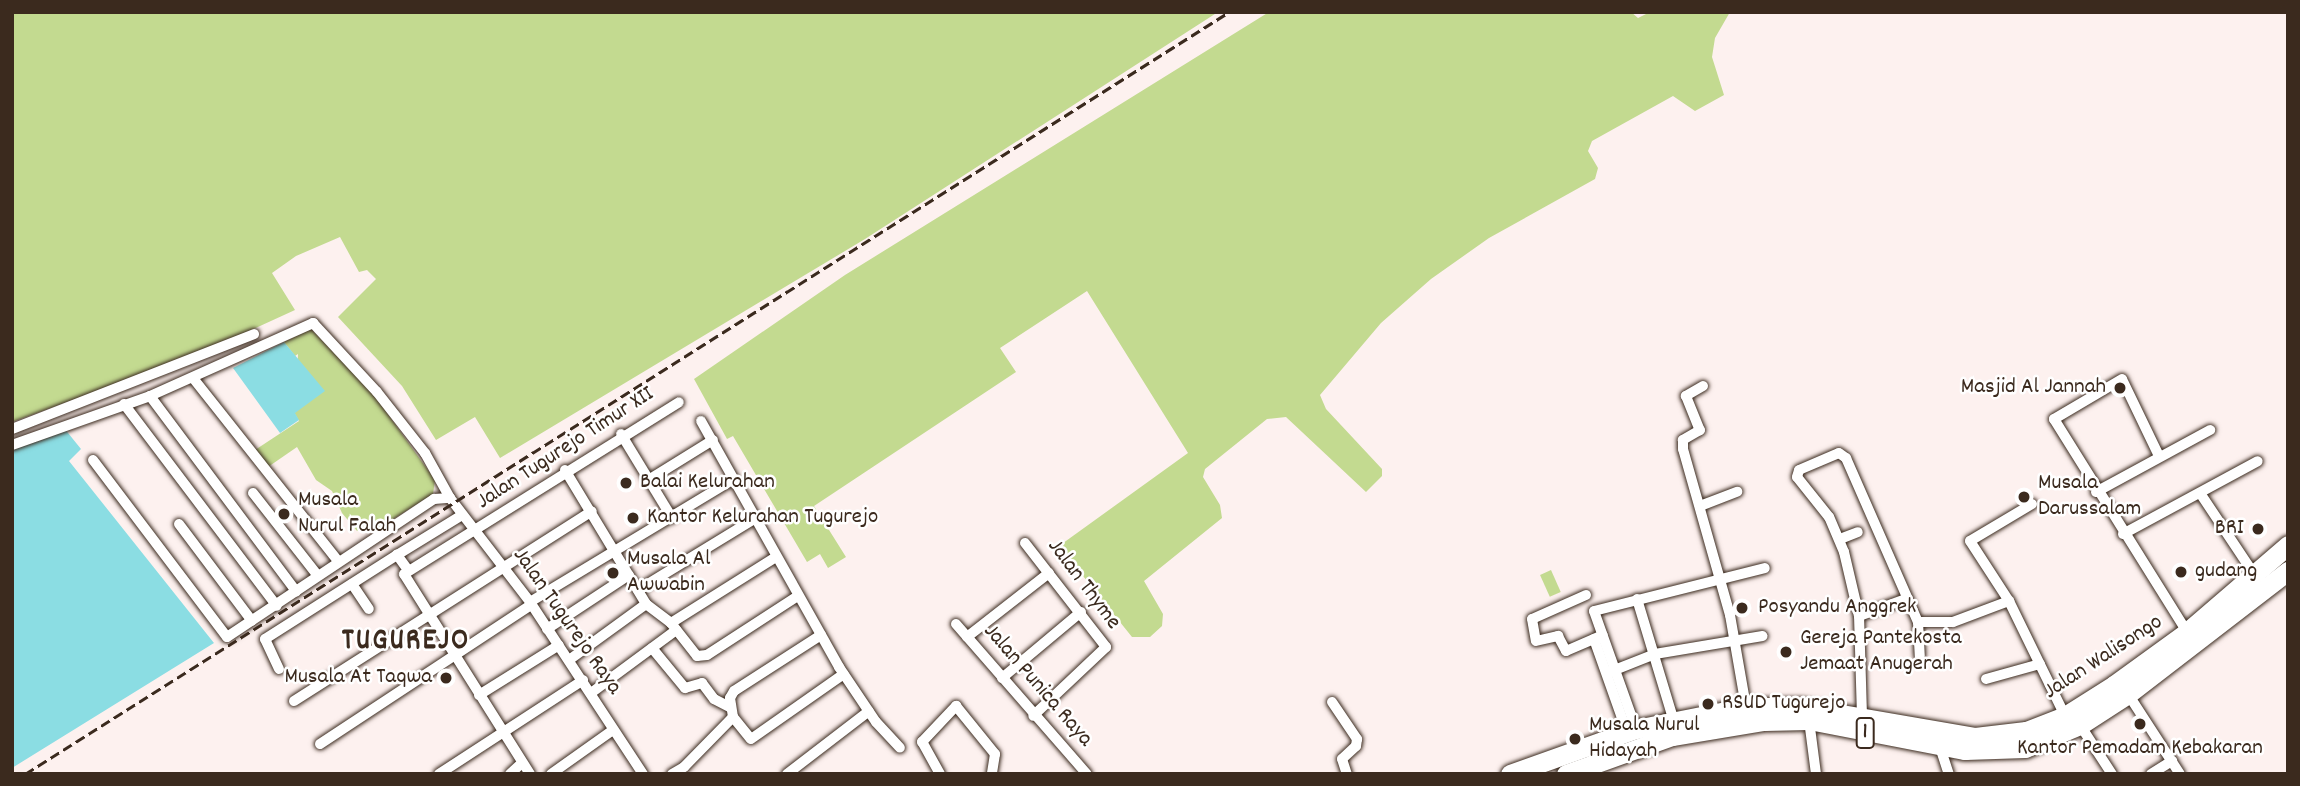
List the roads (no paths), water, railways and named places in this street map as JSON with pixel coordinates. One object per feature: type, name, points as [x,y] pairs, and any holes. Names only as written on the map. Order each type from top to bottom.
[{"type":"highway","name":"Jalan Walisongo","points":[[2121,692],[2288,545]]},
{"type":"highway","name":"Jalan Walisongo","points":[[1566,774],[1672,736],[1764,721],[1809,720],[1940,747],[2008,751],[2048,741],[2073,721],[2121,692],[2288,571]]},
{"type":"highway","name":"Jalan Walisongo","points":[[1510,774],[1673,718],[1746,707],[1801,707],[1975,737],[2025,732],[2073,721]]},
{"type":"street","name":"Jalan Tugurejo Raya","points":[[193,377],[313,323],[377,392],[425,453],[450,498],[504,568],[592,693],[640,773]]},
{"type":"street","points":[[12,429],[254,334]]},
{"type":"street","points":[[12,444],[150,396],[193,377],[338,561]]},
{"type":"street","points":[[2159,456],[2122,379],[2054,419],[2096,492],[2187,632]]},
{"type":"street","points":[[1703,386],[1686,396],[1700,430],[1682,441],[1721,580],[1746,707]]},
{"type":"street","points":[[150,396],[296,591]]},
{"type":"street","name":"Jalan Tugurejo Timur XII","points":[[406,573],[477,531],[621,434],[679,402]]},
{"type":"street","points":[[124,404],[277,606]]},
{"type":"street","points":[[701,421],[844,674],[869,712],[900,748]]},
{"type":"street","points":[[2096,492],[2210,429]]},
{"type":"street","points":[[621,434],[673,518]]},
{"type":"street","points":[[650,479],[713,440]]},
{"type":"street","points":[[1862,716],[1859,616],[1840,539],[1796,474],[1839,453],[1846,458],[1918,622],[1920,656]]},
{"type":"street","points":[[93,460],[227,637],[434,499],[450,498]]},
{"type":"street","points":[[2123,534],[2258,461]]},
{"type":"street","points":[[565,470],[646,604],[673,627],[701,657],[798,596]]},
{"type":"street","points":[[320,744],[530,604],[734,479]]},
{"type":"street","points":[[1700,506],[1737,492]]},
{"type":"street","points":[[253,493],[318,576]]},
{"type":"street","points":[[2200,493],[2254,574]]},
{"type":"street","points":[[2032,504],[1973,538],[1971,544],[2009,601],[2039,664],[2073,721],[2112,774]]},
{"type":"street","points":[[294,701],[592,511]]},
{"type":"street","points":[[279,669],[264,640],[462,514]]},
{"type":"street","points":[[638,590],[756,518]]},
{"type":"street","points":[[179,523],[252,621]]},
{"type":"street","points":[[1840,539],[1858,532]]},
{"type":"street","name":"Jalan Thyme","points":[[1025,543],[1106,647],[1033,716]]},
{"type":"street","points":[[397,555],[429,616],[530,774]]},
{"type":"street","points":[[592,693],[652,648],[673,627],[776,557]]},
{"type":"street","points":[[1632,730],[1599,637],[1594,611],[1765,568]]},
{"type":"street","points":[[967,637],[1049,573]]},
{"type":"street","points":[[547,629],[629,575]]},
{"type":"street","points":[[352,584],[369,609]]},
{"type":"street","points":[[1586,595],[1530,623],[1536,641],[1558,636],[1564,650],[1599,637]]},
{"type":"street","points":[[1637,599],[1673,718]]},
{"type":"street","points":[[1859,616],[1906,599]]},
{"type":"street","points":[[1918,622],[1953,622],[2009,601]]},
{"type":"street","points":[[569,660],[646,604]]},
{"type":"street","points":[[1002,678],[1081,612]]},
{"type":"street","name":"Jalan Punica Raya","points":[[956,624],[1082,772]]},
{"type":"street","points":[[671,774],[684,767],[732,712],[733,691],[821,635]]},
{"type":"street","points":[[1612,671],[1655,654],[1763,636]]},
{"type":"street","points":[[479,695],[559,645]]},
{"type":"street","points":[[652,648],[685,688],[702,683],[714,699],[732,712],[751,739],[844,674]]},
{"type":"street","points":[[1986,679],[2039,664]]},
{"type":"street","points":[[439,774],[583,680]]},
{"type":"street","points":[[2121,692],[2180,774]]},
{"type":"street","points":[[1332,702],[1357,738],[1356,746],[1342,760],[1347,774]]},
{"type":"street","points":[[940,774],[922,743],[956,706],[995,754],[992,774]]},
{"type":"street","points":[[787,774],[869,712]]},
{"type":"street","points":[[1809,720],[1816,774]]},
{"type":"street","points":[[551,774],[613,730]]},
{"type":"street","points":[[1940,747],[1949,774]]},
{"type":"street","points":[[2151,774],[2172,761]]},
{"type":"street","points":[[510,774],[522,763]]},
{"type":"water","points":[[284,342],[325,391],[295,413],[299,420],[280,433],[233,368]]},
{"type":"water","points":[[64,428],[81,449],[69,461],[214,643],[12,768],[12,446]]},
{"type":"railway","points":[[25,774],[1229,12]]},
{"type":"place","name":"Masjid Al Jannah","points":[[2120,388]]},
{"type":"place","name":"Balai Kelurahan","points":[[626,483]]},
{"type":"place","name":"Musala Darussalam","points":[[2024,497]]},
{"type":"place","name":"Musala Nurul Falah","points":[[284,514]]},
{"type":"place","name":"Kantor Kelurahan Tugurejo","points":[[633,518]]},
{"type":"place","name":"BRI","points":[[2258,529]]},
{"type":"place","name":"gudang","points":[[2181,572]]},
{"type":"place","name":"Musala Al Awwabin","points":[[613,573]]},
{"type":"place","name":"Posyandu Anggrek","points":[[1742,608]]},
{"type":"place","name":"Gereja Pantekosta Jemaat Anugerah","points":[[1786,652]]},
{"type":"place","name":"Musala At Taqwa","points":[[446,678]]},
{"type":"place","name":"RSUD Tugurejo","points":[[1708,704]]},
{"type":"place","name":"Kantor Pemadam Kebakaran","points":[[2140,724]]},
{"type":"place","name":"Musala Nurul Hidayah","points":[[1575,739]]},
{"type":"district","name":"TUGUREJO","points":[[406,643]]}]
